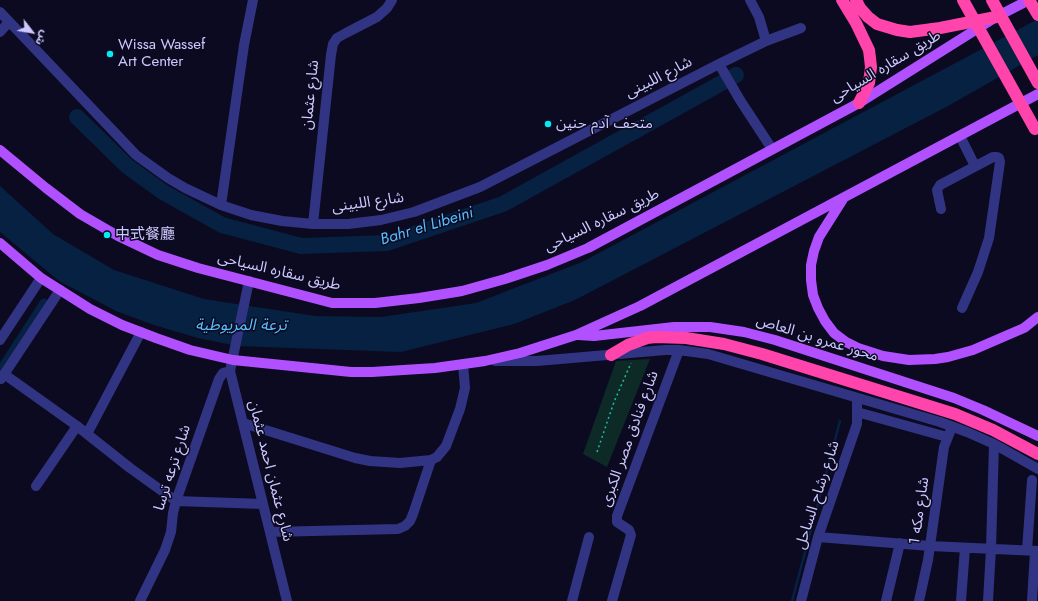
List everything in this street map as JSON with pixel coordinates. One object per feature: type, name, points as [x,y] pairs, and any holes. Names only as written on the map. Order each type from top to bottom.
[{"type":"highway","points":[[842,0],[856,23],[870,58],[871,67],[869,83],[860,103]]},
{"type":"highway","points":[[856,0],[868,18],[877,24],[910,32],[940,28],[996,17]]},
{"type":"highway","points":[[963,0],[1036,132]]},
{"type":"highway","points":[[992,0],[1038,83]]},
{"type":"highway","points":[[1029,0],[1038,15]]},
{"type":"highway","points":[[611,355],[628,345],[647,338],[656,337],[686,338],[724,344],[762,354],[955,414],[993,430],[1038,454]]},
{"type":"main road","name":"طريق سقاره السياحى","points":[[0,150],[80,214],[118,236],[158,255],[248,286],[332,303],[375,303],[419,298],[505,280],[540,268],[588,248],[860,103],[996,17],[1029,0]]},
{"type":"main road","points":[[0,243],[41,278],[90,309],[141,332],[190,350],[233,360],[351,372],[435,368],[485,361],[520,353],[576,335],[640,306],[1038,94]]},
{"type":"main road","points":[[845,197],[819,237],[811,265],[811,280],[813,295],[822,315],[834,333],[846,342],[858,348],[883,356],[909,360],[935,359],[973,350],[1024,328],[1038,317]]},
{"type":"main road","name":"محور عمرو بن العاص","points":[[576,335],[594,336],[674,327],[710,328],[744,332],[775,340],[954,398],[1038,436]]},
{"type":"street","points":[[221,205],[244,45],[253,0]]},
{"type":"street","name":"شارع عثمان","points":[[314,224],[333,44],[337,38],[377,17],[387,8],[392,0]]},
{"type":"street","points":[[750,0],[759,17],[766,41]]},
{"type":"street","name":"شارع اللبينى","points":[[0,12],[136,155],[168,178],[221,205],[251,215],[282,221],[314,224],[348,224],[381,220],[414,212],[480,187],[721,67],[766,41],[800,28]]},
{"type":"street","points":[[0,32],[9,22]]},
{"type":"street","points":[[721,67],[740,100],[772,149]]},
{"type":"street","points":[[960,136],[976,166]]},
{"type":"street","points":[[941,209],[937,190],[940,185],[995,157],[999,158],[1000,160],[989,238],[978,272],[962,308]]},
{"type":"street","points":[[0,340],[41,278]]},
{"type":"street","name":"شارع عثمان احمد عثمان","points":[[248,286],[230,371],[287,601]]},
{"type":"street","points":[[60,290],[2,377],[77,426],[130,468],[176,501],[263,504]]},
{"type":"street","points":[[87,434],[141,332]]},
{"type":"street","points":[[485,361],[537,361],[665,350],[679,350],[708,354],[952,427],[994,444],[1038,469]]},
{"type":"street","name":"شارع فنادق مصر الكبرى","points":[[612,601],[631,535],[629,530],[617,522],[617,516],[679,350]]},
{"type":"street","points":[[243,423],[355,458],[370,461],[400,463],[431,460],[437,457],[446,446],[460,409],[465,388],[463,364]]},
{"type":"street","name":"شارع ترعه ترسا","points":[[140,601],[165,550],[171,532],[176,501],[219,379],[223,373],[230,371]]},
{"type":"street","name":"شارع رشاح الساحل","points":[[801,601],[818,537],[857,424],[857,398]]},
{"type":"street","points":[[857,412],[947,438]]},
{"type":"street","points":[[36,486],[77,426]]},
{"type":"street","name":"شارع مكه 1","points":[[919,601],[930,546],[944,447],[952,427]]},
{"type":"street","points":[[988,601],[994,444]]},
{"type":"street","points":[[270,532],[398,528],[405,526],[410,521],[413,514],[431,460]]},
{"type":"street","points":[[1032,480],[1032,601]]},
{"type":"street","points":[[572,601],[589,537]]},
{"type":"street","points":[[818,537],[930,546],[1033,551]]},
{"type":"street","points":[[886,601],[900,544]]},
{"type":"street","points":[[961,601],[965,548]]},
{"type":"path","points":[[597,452],[616,397],[636,352]]},
{"type":"green space","points":[[650,359],[607,467],[583,454],[616,361]]},
{"type":"water","name":"ترعة المريوطية","points":[[1038,19],[1038,55],[948,106],[575,300],[514,324],[401,352],[237,346],[198,338],[154,325],[116,311],[59,281],[0,232],[0,186],[53,234],[114,270],[204,299],[315,316],[381,317],[476,303],[582,262]]},
{"type":"waterway","name":"Bahr el Libeini","points":[[77,117],[127,166],[163,192],[222,225],[301,246],[387,243],[503,204],[736,75]]},
{"type":"waterway","points":[[0,371],[44,303]]},
{"type":"waterway","points":[[792,601],[840,421]]},
{"type":"place","name":"Wissa Wassef Art Center","points":[[110,54]]},
{"type":"place","name":"متحف آدم حنين","points":[[548,124]]},
{"type":"place","name":"中式餐廳","points":[[107,235]]}]
